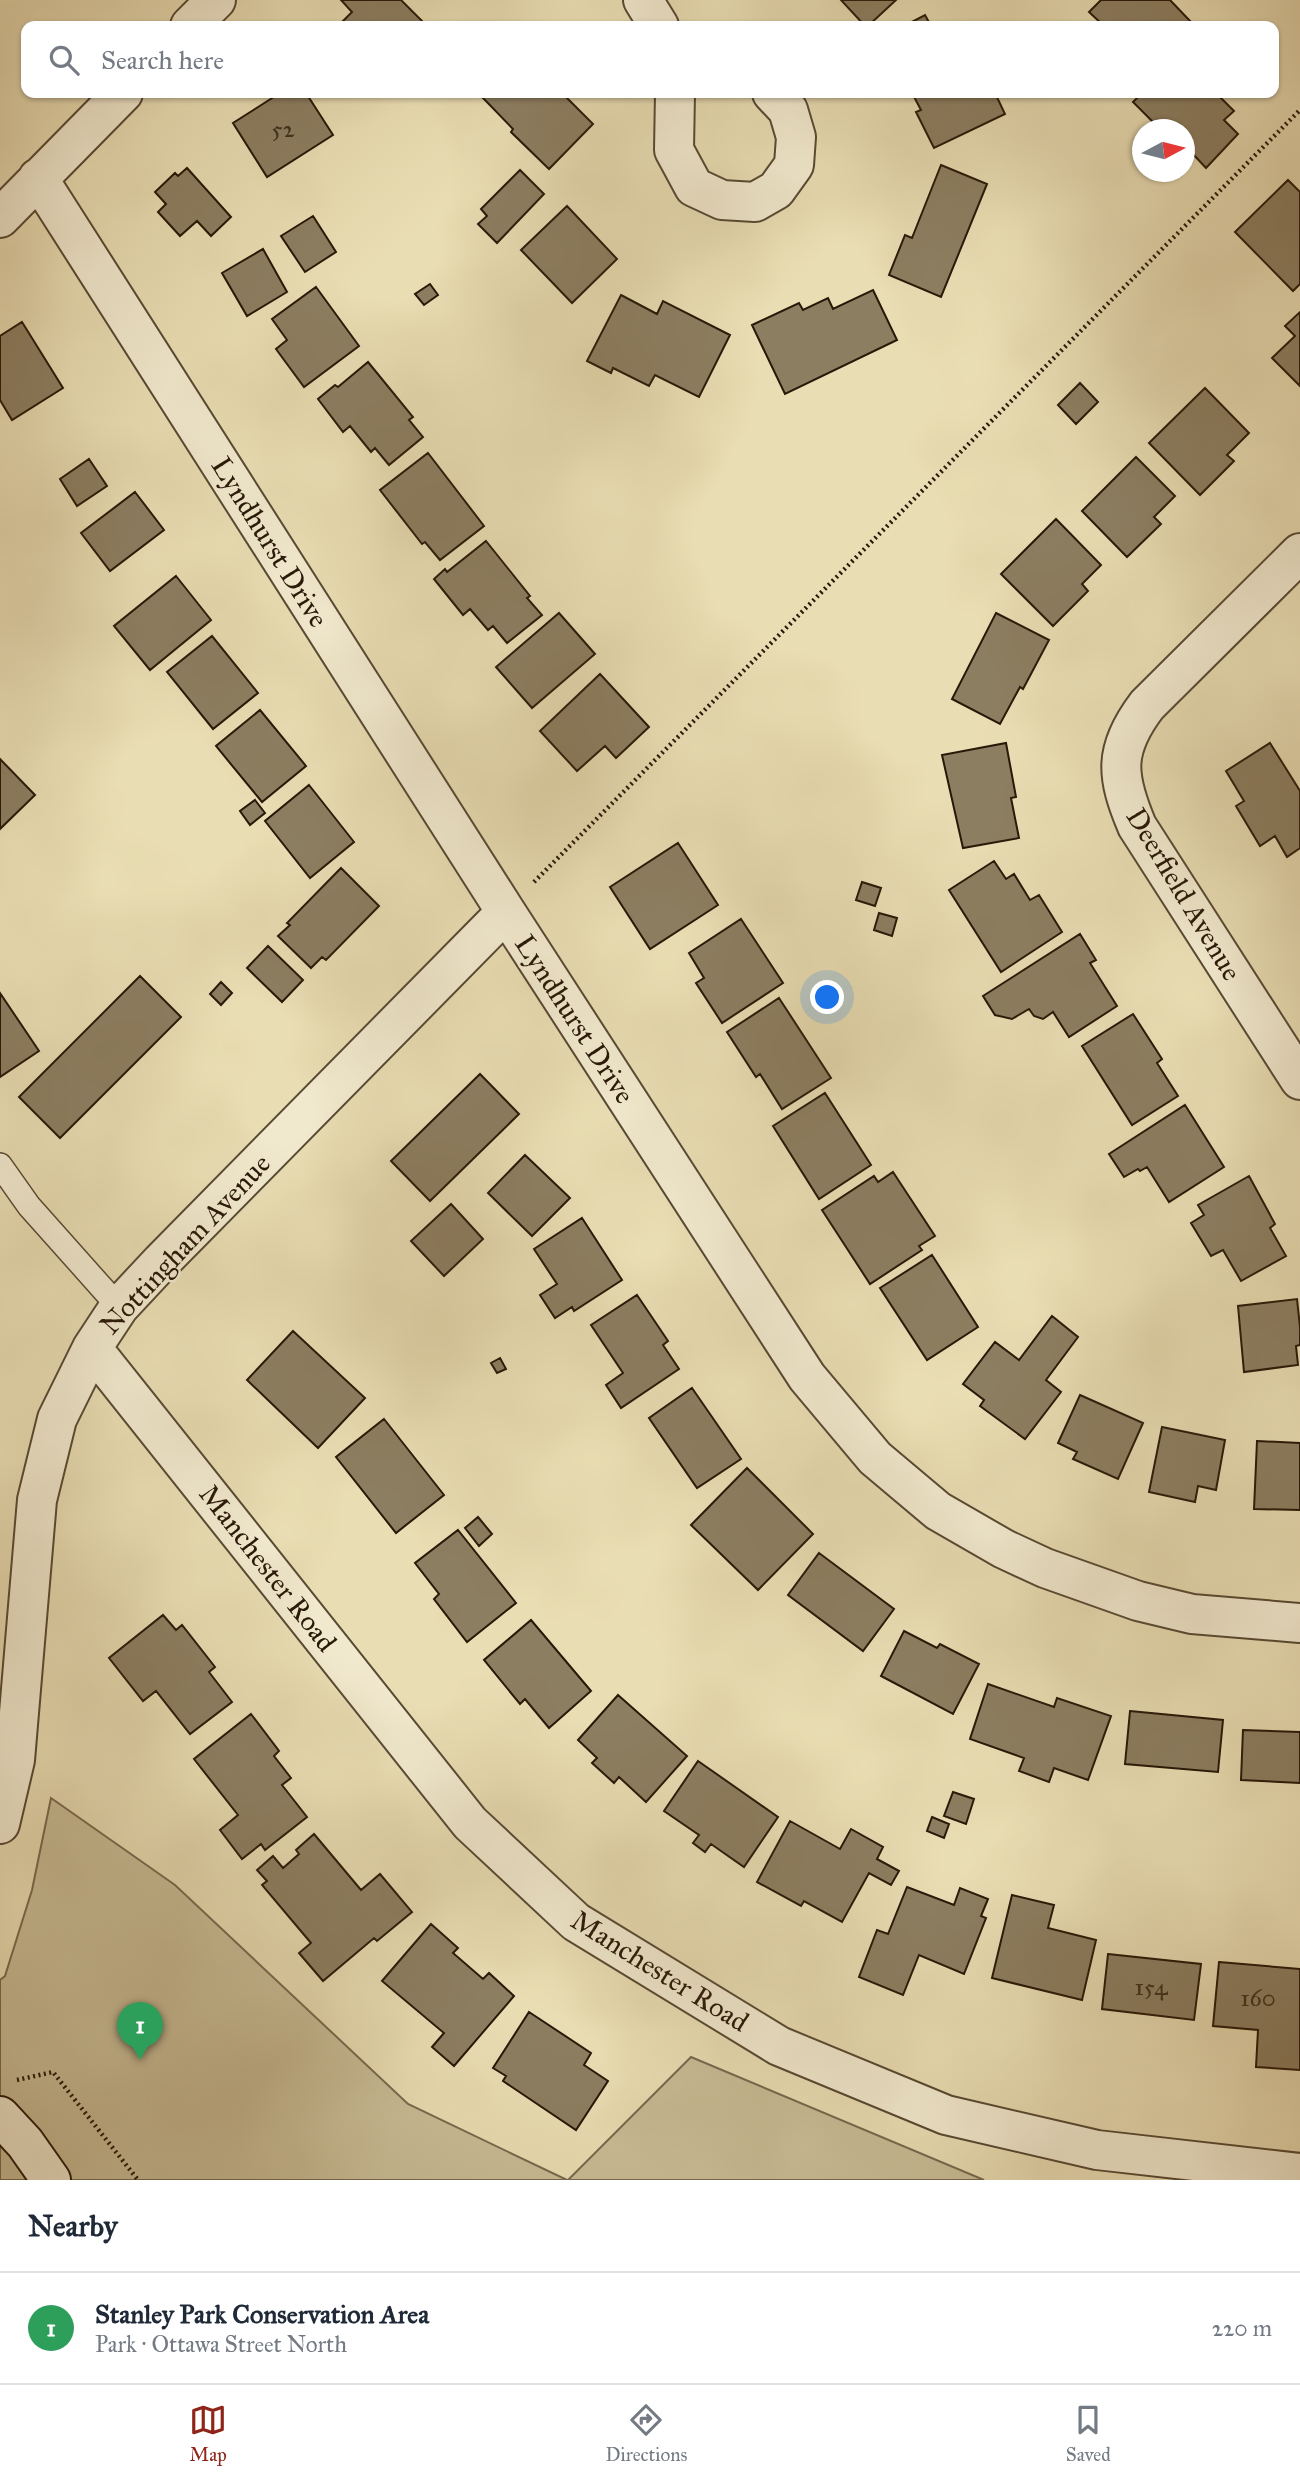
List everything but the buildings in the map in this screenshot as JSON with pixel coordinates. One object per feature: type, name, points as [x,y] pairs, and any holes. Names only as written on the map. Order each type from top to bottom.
[{"type":"street","points":[[195,21],[216,0]]},
{"type":"street","points":[[643,0],[656,21]]},
{"type":"street","points":[[0,218],[118,98]]},
{"type":"street","points":[[675,98],[674,150],[694,187],[722,200],[755,202],[776,190],[794,165],[796,137],[788,110],[777,98]]},
{"type":"street","name":"Lyndhurst Drive","points":[[38,178],[506,912],[807,1377],[876,1458],[938,1511],[1004,1549],[1045,1568],[1138,1601],[1192,1614],[1300,1623]]},
{"type":"street","name":"Deerfield Avenue","points":[[1300,552],[1147,705],[1122,746],[1120,763],[1121,781],[1138,825],[1300,1080]]},
{"type":"street","name":"Nottingham Avenue","points":[[0,1824],[15,1760],[37,1500],[57,1419],[92,1348],[119,1307],[506,912]]},
{"type":"street","name":"Manchester Road","points":[[92,1348],[470,1823],[576,1922],[779,2046],[946,2115],[1097,2150],[1300,2173]]},
{"type":"street","points":[[0,2116],[25,2143],[51,2180]]},
{"type":"lane","points":[[0,1165],[29,1206],[119,1307]]},
{"type":"path","points":[[506,912],[555,859],[1300,110]]},
{"type":"path","points":[[13,2081],[53,2072],[138,2180]]},
{"type":"shaded area","points":[[51,1798],[175,1885],[408,2104],[567,2180],[0,2180],[0,1980],[5,1976],[32,1890]]},
{"type":"shaded area","points":[[691,2057],[984,2180],[568,2180]]},
{"type":"place","name":"Stanley Park Conservation Area","points":[[140,2060]]}]
